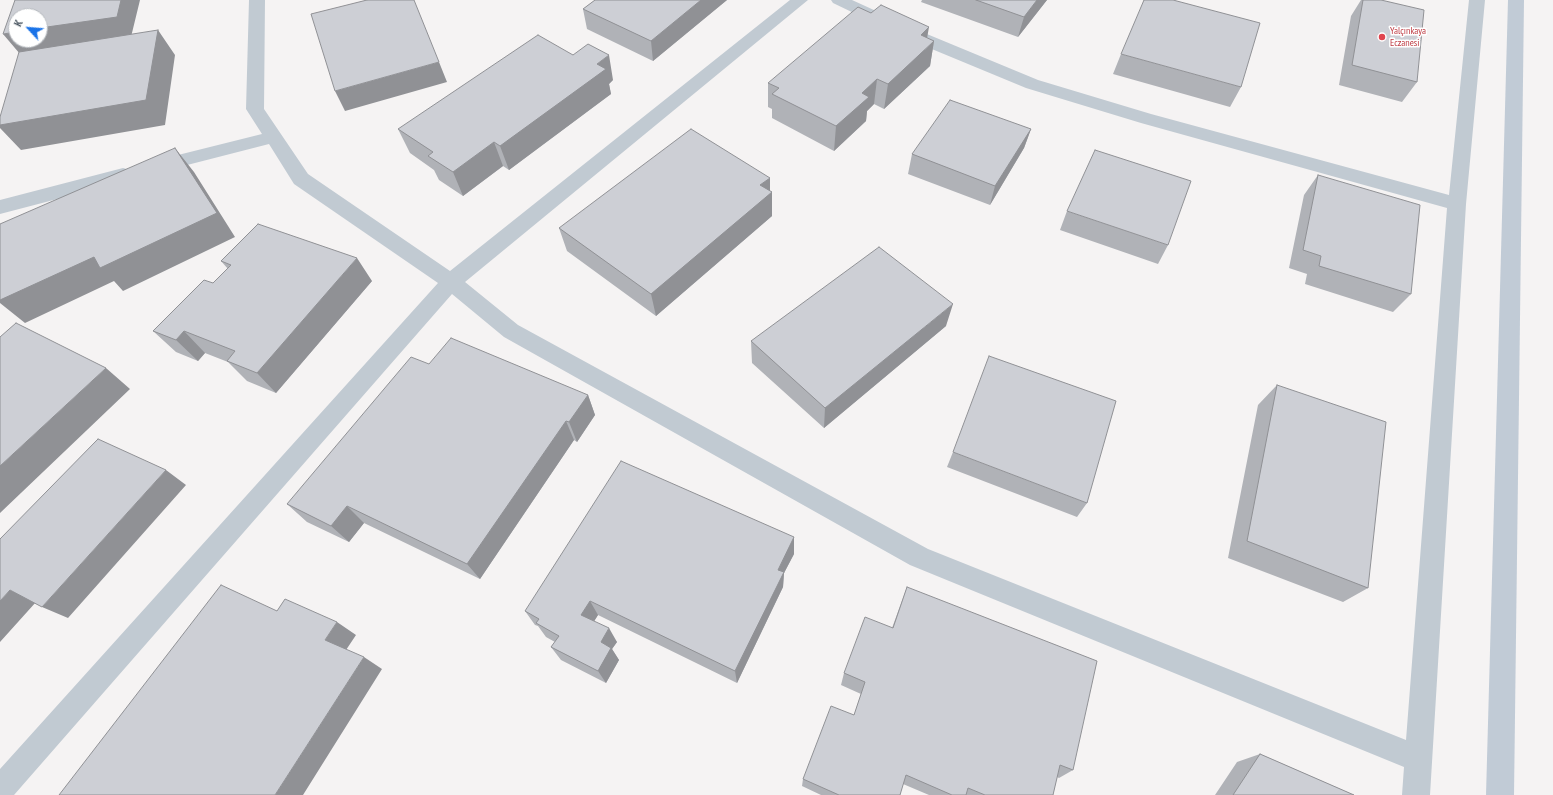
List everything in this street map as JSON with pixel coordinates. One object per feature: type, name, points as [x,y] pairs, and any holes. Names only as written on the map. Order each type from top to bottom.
[{"type":"main road","points":[[1500,795],[1516,0]]},
{"type":"street","points":[[257,0],[255,109],[301,179],[451,282],[511,331],[919,557],[1418,759]]},
{"type":"street","points":[[0,790],[451,282],[800,0]]},
{"type":"street","points":[[839,0],[916,36],[1032,84],[1148,119],[1457,204]]},
{"type":"street","points":[[1416,795],[1457,204],[1477,0]]},
{"type":"street","points":[[0,207],[273,137]]},
{"type":"building","points":[[15,0],[121,0],[117,17],[48,27],[48,8],[12,8]]},
{"type":"building","points":[[367,0],[414,0],[439,62],[335,91],[311,14]]},
{"type":"building","points":[[595,0],[701,0],[651,41],[583,9]]},
{"type":"building","points":[[976,0],[1037,0],[1024,17]]},
{"type":"building","points":[[1144,0],[1173,0],[1260,23],[1241,87],[1121,54]]},
{"type":"building","points":[[1363,0],[1381,0],[1424,10],[1417,82],[1352,65]]},
{"type":"building","points":[[881,5],[929,27],[921,35],[934,41],[888,84],[877,79],[862,93],[869,97],[836,126],[772,94],[779,88],[768,83],[858,7],[871,13]]},
{"type":"building","points":[[8,20],[8,33],[3,34]]},
{"type":"building","points":[[158,30],[146,100],[0,125],[0,117],[19,52]]},
{"type":"building","points":[[538,35],[573,55],[588,44],[609,55],[597,64],[606,69],[500,146],[494,142],[453,172],[428,156],[433,152],[398,129]]},
{"type":"building","points":[[950,100],[1031,129],[995,186],[912,154]]},
{"type":"building","points":[[691,129],[770,178],[760,185],[772,192],[651,294],[559,228]]},
{"type":"building","points":[[175,148],[217,213],[100,268],[94,257],[0,300],[0,224]]},
{"type":"building","points":[[1095,150],[1191,181],[1168,245],[1067,211]]},
{"type":"building","points":[[1318,175],[1420,205],[1411,294],[1319,266],[1321,256],[1303,250]]},
{"type":"building","points":[[258,224],[357,258],[257,373],[227,361],[235,351],[184,331],[176,340],[153,331],[204,280],[213,283],[231,265],[221,261]]},
{"type":"building","points":[[879,247],[953,304],[825,408],[751,341]]},
{"type":"building","points":[[16,323],[106,368],[0,466],[0,337]]},
{"type":"building","points":[[451,338],[588,395],[569,422],[566,421],[467,564],[347,506],[331,526],[287,504],[411,357],[429,364]]},
{"type":"building","points":[[989,356],[1116,401],[1087,503],[953,452]]},
{"type":"building","points":[[1277,385],[1386,422],[1368,588],[1247,541]]},
{"type":"building","points":[[98,439],[166,470],[42,607],[10,590],[0,601],[0,539]]},
{"type":"building","points":[[621,461],[794,537],[778,570],[784,572],[735,671],[590,601],[581,615],[609,628],[601,642],[611,648],[598,671],[551,647],[559,636],[536,623],[539,619],[525,611]]},
{"type":"building","points":[[221,585],[277,611],[285,599],[337,622],[325,640],[364,657],[275,795],[59,795]]},
{"type":"building","points":[[907,587],[1097,661],[1073,770],[1060,765],[1053,795],[985,795],[968,788],[966,795],[952,795],[906,775],[900,795],[839,795],[803,779],[831,706],[854,715],[865,682],[844,673],[865,617],[893,628]]},
{"type":"building","points":[[1260,754],[1354,795],[1233,795]]},
{"type":"place","name":"Yalçınkaya Eczanesi","points":[[1382,37]]}]
